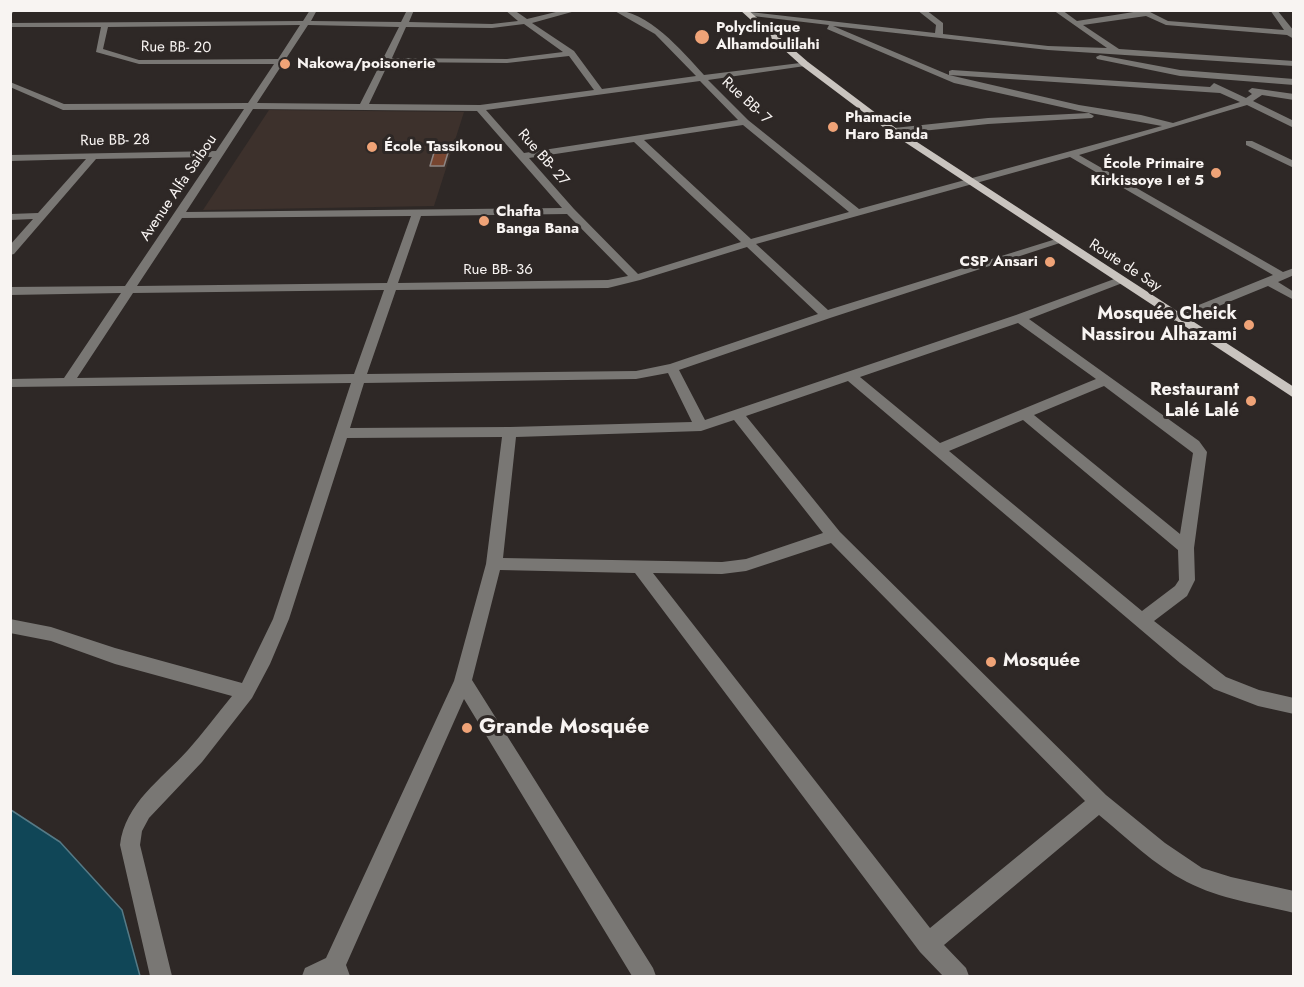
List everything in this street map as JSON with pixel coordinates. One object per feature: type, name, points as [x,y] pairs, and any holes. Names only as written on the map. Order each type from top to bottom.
[{"type":"main road","name":"Route de Say","points":[[748,13],[805,64],[894,131],[1293,394]]},
{"type":"street","name":"Avenue Alfa Saibou","points":[[68,382],[314,10]]},
{"type":"street","points":[[363,107],[411,10]]},
{"type":"street","points":[[508,10],[571,53],[600,92]]},
{"type":"street","points":[[10,25],[190,20],[492,26],[525,22],[576,10]]},
{"type":"street","name":"Rue BB- 7","points":[[616,10],[658,32],[745,122],[858,214]]},
{"type":"street","points":[[748,13],[778,10]]},
{"type":"street","points":[[1056,10],[1117,51],[1293,64]]},
{"type":"street","points":[[1273,10],[1292,34]]},
{"type":"street","points":[[1077,23],[1142,12],[1166,23],[1292,34]]},
{"type":"street","points":[[748,13],[822,22],[907,27],[939,34],[1048,48],[1096,66],[1293,97]]},
{"type":"street","points":[[921,14],[940,25],[939,34]]},
{"type":"street","points":[[822,22],[849,37],[957,81],[1110,115],[1141,118],[1173,126]]},
{"type":"street","name":"Rue BB- 20","points":[[105,24],[99,50],[134,61],[280,62]]},
{"type":"street","points":[[1096,66],[1117,51]]},
{"type":"street","points":[[387,60],[507,61],[571,53]]},
{"type":"street","points":[[1199,56],[1217,84]]},
{"type":"street","points":[[10,84],[63,107],[480,108],[805,64]]},
{"type":"street","points":[[939,72],[1096,66],[1192,75],[1217,84],[1245,103],[1293,125]]},
{"type":"street","points":[[1217,84],[1293,82]]},
{"type":"street","points":[[10,98],[28,91]]},
{"type":"street","name":"Rue BB- 36","points":[[10,291],[593,285],[636,278],[748,243],[1173,126],[1245,103],[1260,92]]},
{"type":"street","name":"Rue BB- 27","points":[[480,108],[570,211],[636,278]]},
{"type":"street","points":[[894,131],[988,121],[1110,115]]},
{"type":"street","points":[[522,156],[745,122]]},
{"type":"street","points":[[637,139],[826,315]]},
{"type":"street","points":[[1250,143],[1293,165]]},
{"type":"street","name":"Rue BB- 28","points":[[10,158],[219,154]]},
{"type":"street","points":[[1071,154],[1288,273]]},
{"type":"street","points":[[10,252],[93,157]]},
{"type":"street","points":[[179,215],[570,211]]},
{"type":"street","points":[[161,976],[130,845],[132,828],[142,812],[195,756],[246,692],[281,619],[359,379],[417,213]]},
{"type":"street","points":[[10,217],[41,216]]},
{"type":"street","points":[[10,383],[614,376],[672,368],[826,315],[1060,241]]},
{"type":"street","points":[[1178,318],[1288,273]]},
{"type":"street","points":[[341,433],[510,432],[700,426],[738,416],[1020,318],[1121,280]]},
{"type":"street","points":[[1268,281],[1293,297]]},
{"type":"street","points":[[1020,318],[1194,444],[1200,452],[1186,548],[1187,579],[1181,591],[1142,621]]},
{"type":"street","points":[[672,368],[700,426]]},
{"type":"street","points":[[850,376],[1186,658],[1220,683],[1258,698],[1293,706]]},
{"type":"street","points":[[938,450],[1106,380]]},
{"type":"street","points":[[1024,414],[1186,548]]},
{"type":"street","points":[[738,416],[834,536],[1100,802],[1170,859],[1196,875],[1223,885],[1293,902]]},
{"type":"street","points":[[314,976],[337,971],[463,681],[494,564],[510,432]]},
{"type":"street","points":[[494,564],[722,568],[746,566],[834,536]]},
{"type":"street","points":[[640,568],[928,944],[958,976]]},
{"type":"street","points":[[10,626],[51,634],[146,665],[246,692]]},
{"type":"street","points":[[463,681],[645,976]]},
{"type":"street","points":[[928,944],[1100,802]]},
{"type":"shaded area","points":[[269,110],[464,112],[434,206],[203,210]]},
{"type":"water","points":[[11,810],[60,842],[122,910],[140,976],[11,976]]},
{"type":"building","points":[[436,146],[450,146],[444,166],[430,166]]},
{"type":"place","name":"Polyclinique Alhamdoulilahi","points":[[702,37]]},
{"type":"place","name":"Nakowa/poisonerie","points":[[285,64]]},
{"type":"place","name":"Phamacie Haro Banda","points":[[833,127]]},
{"type":"place","name":"École Tassikonou","points":[[372,147]]},
{"type":"place","name":"École Primaire Kirkissoye I et 5","points":[[1216,173]]},
{"type":"place","name":"Chafta Banga Bana","points":[[484,221]]},
{"type":"place","name":"CSP Ansari","points":[[1050,262]]},
{"type":"place","name":"Mosquée Cheick Nassirou Alhazami","points":[[1249,325]]},
{"type":"place","name":"Restaurant Lalé Lalé","points":[[1251,401]]},
{"type":"place","name":"Mosquée","points":[[991,662]]},
{"type":"place","name":"Grande Mosquée","points":[[467,728]]}]
